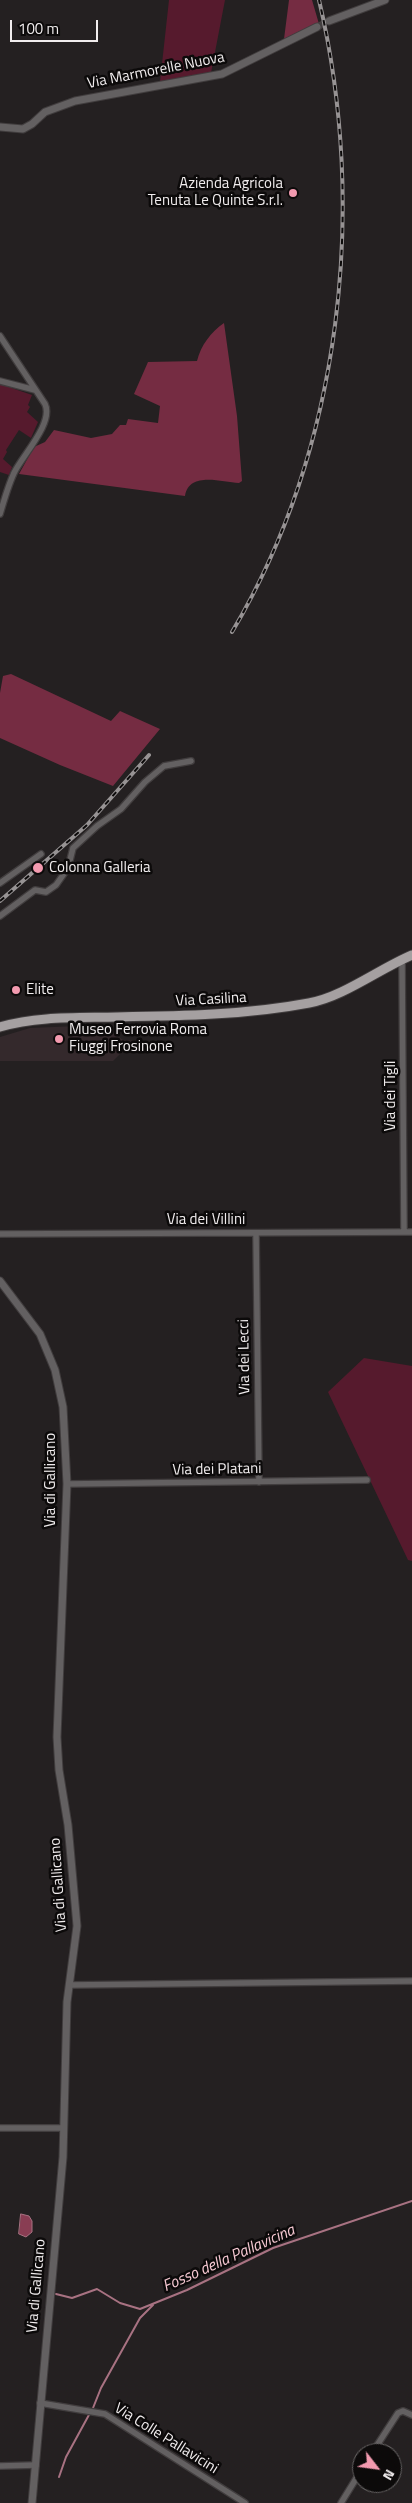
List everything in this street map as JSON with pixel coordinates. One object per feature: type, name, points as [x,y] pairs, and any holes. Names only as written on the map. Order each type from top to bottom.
[{"type":"main road","name":"Via Casilina","points":[[0,1027],[50,1019],[199,1015],[262,1011],[300,1005],[328,997],[412,955]]},
{"type":"street","points":[[330,21],[385,0]]},
{"type":"street","name":"Via Marmorelle Nuova","points":[[0,127],[23,129],[32,124],[45,112],[75,101],[222,74],[317,27]]},
{"type":"street","points":[[0,336],[46,406],[47,418],[14,473],[0,514]]},
{"type":"street","points":[[0,380],[35,390]]},
{"type":"street","points":[[0,916],[35,890],[46,892],[52,888],[68,868],[73,848],[97,826],[122,809],[160,768],[172,763],[191,761]]},
{"type":"street","points":[[0,882],[41,854]]},
{"type":"street","name":"Via dei Tigli","points":[[402,960],[404,1232]]},
{"type":"street","points":[[0,1023],[12,1024]]},
{"type":"street","name":"Via dei Lecci","points":[[256,1232],[259,1482]]},
{"type":"street","name":"Via dei Villini","points":[[0,1234],[412,1232]]},
{"type":"street","name":"Via di Gallicano","points":[[0,1282],[40,1334],[55,1370],[63,1406],[67,1484],[57,1737],[77,1911],[76,1937],[68,1986],[65,2033],[64,2128],[32,2503]]},
{"type":"street","name":"Via dei Platani","points":[[67,1484],[367,1480]]},
{"type":"street","points":[[68,1986],[412,1981]]},
{"type":"street","points":[[0,2128],[64,2128]]},
{"type":"street","name":"Via Colle Pallavicini","points":[[40,2403],[105,2414],[245,2503]]},
{"type":"street","points":[[378,2443],[398,2412],[403,2411],[412,2415]]},
{"type":"street","points":[[0,2466],[36,2465]]},
{"type":"street","points":[[340,2503],[352,2484]]},
{"type":"shaded area","points":[[169,0],[225,0],[211,73],[160,82]]},
{"type":"shaded area","points":[[289,0],[312,0],[319,24],[284,39]]},
{"type":"shaded area","points":[[224,323],[237,416],[242,481],[239,483],[215,480],[199,481],[193,483],[188,488],[185,496],[19,474],[34,447],[45,442],[54,430],[91,438],[112,434],[120,425],[126,425],[128,419],[158,423],[160,406],[134,394],[148,362],[197,361],[207,339]]},
{"type":"shaded area","points":[[0,384],[32,395],[27,412],[38,422],[31,438],[19,430],[6,450],[7,452],[3,459],[12,467],[9,475],[0,472]]},
{"type":"shaded area","points":[[11,674],[111,721],[120,711],[160,729],[113,786],[0,738],[0,693],[3,676]]},
{"type":"shaded area","points":[[101,1025],[123,1040],[159,1042],[159,1047],[132,1053],[122,1052],[113,1061],[0,1061],[0,1037],[30,1028]]},
{"type":"shaded area","points":[[364,1358],[412,1366],[412,1561],[408,1560],[328,1392]]},
{"type":"shaded area","points":[[21,2214],[29,2216],[32,2221],[32,2232],[26,2237],[19,2234]]},
{"type":"waterway","name":"Fosso della Pallavicina","points":[[56,2294],[72,2298],[97,2289],[120,2303],[140,2309],[187,2290],[273,2248],[412,2201]]},
{"type":"waterway","points":[[93,2408],[101,2388],[140,2318],[153,2305]]},
{"type":"waterway","points":[[59,2477],[66,2457],[90,2413]]},
{"type":"tunnel","points":[[317,27],[329,21]]},
{"type":"railway","points":[[232,632],[269,560],[299,484],[321,405],[335,324],[342,242],[342,160],[334,79],[319,0]]},
{"type":"railway","points":[[0,901],[87,825],[149,755]]},
{"type":"railway","points":[[135,1046],[145,1044]]},
{"type":"place","name":"Azienda Agricola Tenuta Le Quinte S.r.l.","points":[[293,193]]},
{"type":"place","name":"Colonna Galleria","points":[[38,868]]},
{"type":"place","name":"Elite","points":[[16,990]]},
{"type":"place","name":"Museo Ferrovia Roma Fiuggi Frosinone","points":[[59,1039]]}]
